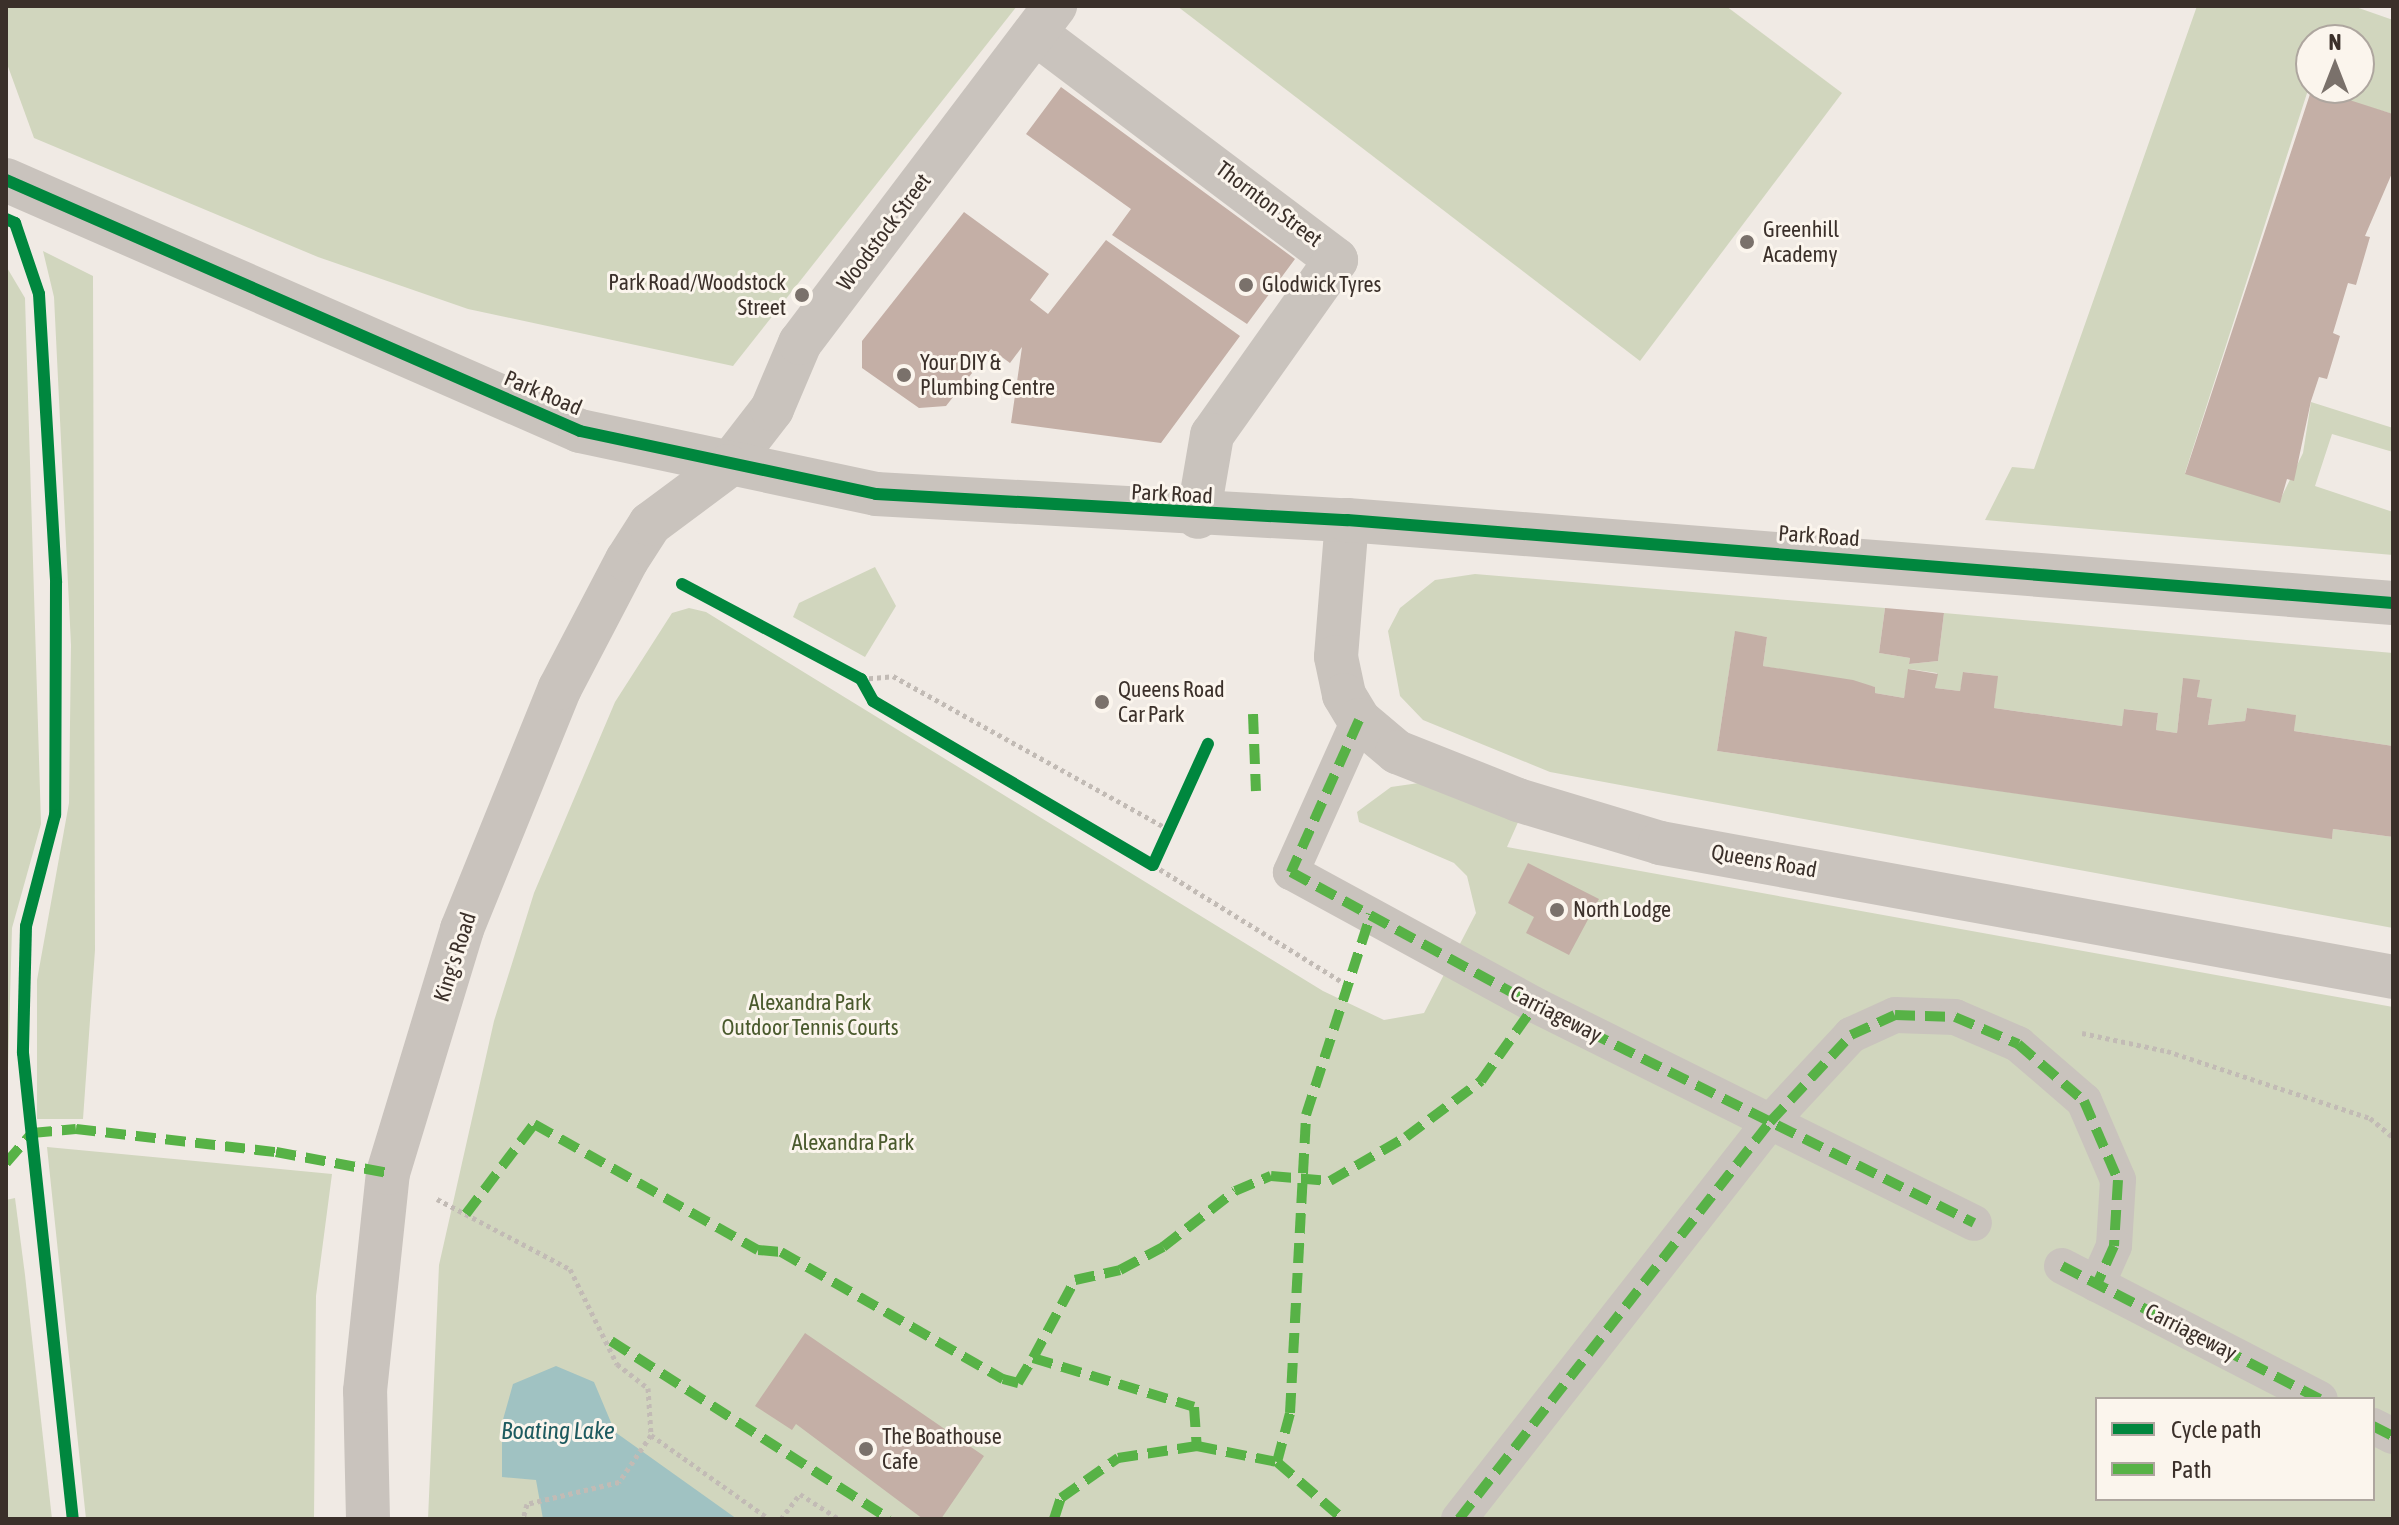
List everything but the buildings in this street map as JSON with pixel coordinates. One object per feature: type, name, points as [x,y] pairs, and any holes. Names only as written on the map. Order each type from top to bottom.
[{"type":"street","name":"Woodstock Street","points":[[728,466],[772,409],[800,343],[1045,20]]},
{"type":"street","name":"Thornton Street","points":[[1045,20],[1336,260],[1212,435],[1198,517]]},
{"type":"street","name":"Park Road","points":[[6,180],[580,431],[728,466],[876,494],[1198,517],[1347,520],[2393,603]]},
{"type":"street","name":"King's Road","points":[[368,1519],[365,1391],[388,1173],[462,929],[560,688],[650,524],[728,466]]},
{"type":"street","name":"Queens Road","points":[[1347,520],[1336,657],[1359,720],[1397,752],[1518,800],[1660,843],[2393,977]]},
{"type":"street","name":"Carriageway","points":[[1359,720],[1291,872],[1770,1122],[1974,1223]]},
{"type":"street","points":[[1459,1519],[1770,1122],[1851,1035],[1895,1015],[1955,1017],[2018,1044],[2084,1101],[2118,1180],[2114,1246],[2097,1284]]},
{"type":"street","name":"Carriageway","points":[[2062,1266],[2316,1397]]},
{"type":"street","points":[[2375,1427],[2393,1436]]},
{"type":"path","points":[[849,672],[861,679],[873,701]]},
{"type":"path","points":[[861,679],[893,676],[1162,848],[1346,984]]},
{"type":"path","points":[[1141,857],[1162,848],[1181,810]]},
{"type":"path","points":[[2049,1069],[2079,1033],[2167,1051],[2370,1118],[2393,1137]]},
{"type":"path","points":[[388,1173],[570,1269],[617,1364],[648,1388],[651,1435],[619,1482],[527,1504],[523,1519]]},
{"type":"path","points":[[651,1435],[769,1519]]},
{"type":"path","points":[[781,1519],[800,1494],[839,1519]]},
{"type":"green space","points":[[6,6],[1017,6],[733,366],[468,309],[318,257],[34,138],[6,61]]},
{"type":"green space","points":[[1177,6],[1726,6],[1842,93],[1640,361]]},
{"type":"green space","points":[[2197,6],[2353,6],[2393,20],[2393,114],[2358,104],[2375,104],[2375,24],[2295,24],[2295,104],[2304,104],[2185,473],[2279,502],[2303,453],[2311,402],[2393,428],[2393,452],[2332,434],[2315,486],[2393,512],[2393,555],[1985,520],[2012,467],[2034,469]]},
{"type":"green space","points":[[43,251],[93,276],[95,950],[83,1119],[37,1119],[37,980],[69,803],[71,645],[54,297]]},
{"type":"green space","points":[[6,266],[25,298],[41,824],[12,928],[6,1139]]},
{"type":"green space","points":[[875,567],[896,606],[865,657],[793,617],[799,603]]},
{"type":"green space","points":[[1475,574],[1885,608],[1879,653],[1910,658],[1909,664],[1938,661],[1944,613],[2393,653],[2393,746],[2294,731],[2295,715],[2247,708],[2245,721],[2208,725],[2212,699],[2197,697],[2199,680],[2183,679],[2177,733],[2156,730],[2158,713],[2125,709],[2122,726],[1994,708],[1997,676],[1964,672],[1960,691],[1935,688],[1937,673],[1909,669],[1904,698],[1875,693],[1875,687],[1763,666],[1767,637],[1735,632],[1717,751],[2332,838],[2333,829],[2393,837],[2393,928],[1550,772],[1423,720],[1400,696],[1388,631],[1400,608],[1435,580]]},
{"type":"green space","name":"Alexandra Park","points":[[689,608],[706,612],[1323,991],[1384,1020],[1424,1013],[1476,913],[1467,876],[1454,863],[1359,822],[1357,812],[1391,787],[1419,783],[1519,820],[1507,847],[2393,1007],[2393,1519],[428,1519],[439,1265],[494,1021],[534,893],[615,702],[672,613]]},
{"type":"green space","points":[[47,1147],[332,1174],[316,1296],[314,1519],[86,1519]]},
{"type":"green space","points":[[15,1198],[52,1519],[6,1519],[6,1200]]},
{"type":"water","name":"Boating Lake","points":[[556,1366],[594,1382],[615,1432],[737,1519],[543,1519],[536,1480],[502,1477],[502,1423],[513,1384]]},
{"type":"marked path","points":[[1253,714],[1256,791]]},
{"type":"marked path","points":[[1359,720],[1291,872],[1535,1005],[1974,1223]]},
{"type":"marked path","points":[[1277,1462],[1290,1413],[1306,1115],[1371,914]]},
{"type":"marked path","points":[[1033,1358],[1075,1280],[1120,1270],[1163,1247],[1235,1191],[1271,1176],[1330,1181],[1406,1137],[1481,1081],[1535,1005]]},
{"type":"marked path","points":[[1459,1519],[1770,1122],[1851,1035],[1895,1015],[1955,1017],[2018,1044],[2084,1101],[2118,1180],[2114,1246],[2097,1284]]},
{"type":"marked path","points":[[466,1214],[534,1124],[758,1250],[781,1252],[1003,1379],[1018,1383],[1033,1358],[1194,1407],[1197,1446]]},
{"type":"marked path","points":[[6,1163],[32,1133],[76,1129],[276,1152],[388,1173]]},
{"type":"marked path","points":[[2062,1266],[2316,1397]]},
{"type":"marked path","points":[[611,1341],[889,1519]]},
{"type":"marked path","points":[[2375,1427],[2393,1436]]},
{"type":"marked path","points":[[1054,1519],[1061,1498],[1118,1458],[1197,1446],[1277,1462],[1343,1519]]},
{"type":"cycle path","points":[[6,180],[580,431],[876,494],[1347,520],[2393,603]]},
{"type":"cycle path","points":[[6,219],[15,223],[39,294],[56,583],[55,815],[26,926],[23,1053],[73,1519]]},
{"type":"cycle path","points":[[682,584],[861,679],[873,701],[1153,865],[1208,744]]},
{"type":"place","name":"Greenhill Academy","points":[[1747,242]]},
{"type":"place","name":"Glodwick Tyres","points":[[1246,285]]},
{"type":"place","name":"Park Road/Woodstock Street","points":[[802,295]]},
{"type":"place","name":"Your DIY & Plumbing Centre","points":[[904,375]]},
{"type":"place","name":"Queens Road Car Park","points":[[1102,702]]},
{"type":"place","name":"North Lodge","points":[[1557,910]]},
{"type":"place","name":"The Boathouse Cafe","points":[[866,1449]]},
{"type":"park label","name":"Alexandra Park Outdoor Tennis Courts","points":[[810,1014]]}]
